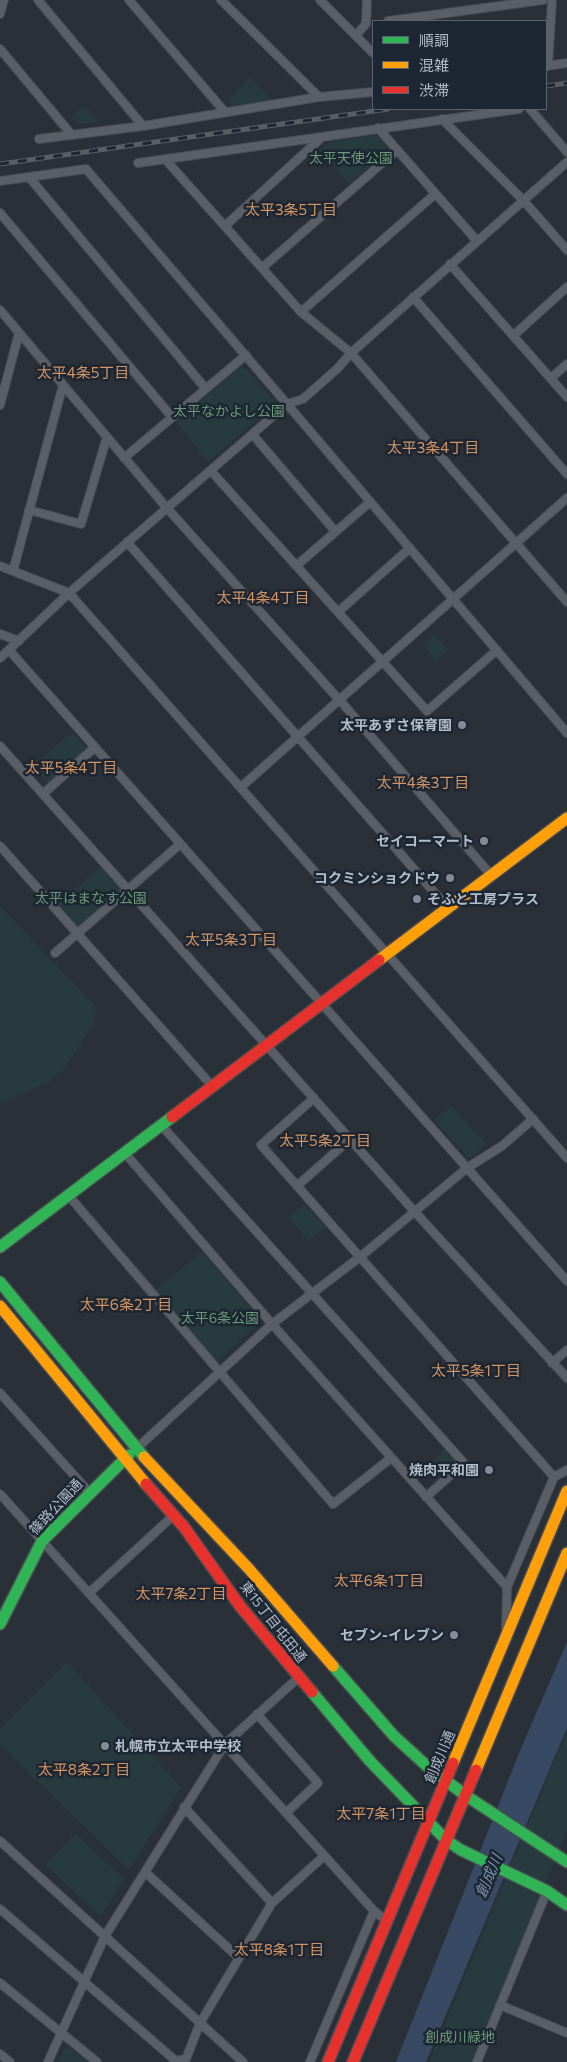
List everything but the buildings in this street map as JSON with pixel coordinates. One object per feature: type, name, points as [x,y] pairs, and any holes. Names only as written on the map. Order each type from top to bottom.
[{"type":"main road","points":[[0,1247],[567,818]]},
{"type":"main road","name":"東15丁目屯田通","points":[[0,1282],[136,1448],[249,1569],[394,1736],[465,1795],[567,1862]]},
{"type":"main road","name":"東15丁目屯田通","points":[[0,1306],[124,1459],[174,1515],[240,1606],[298,1678],[318,1698],[369,1760],[446,1840],[547,1891],[567,1905]]},
{"type":"main road","name":"篠路公園通","points":[[0,1624],[42,1541],[136,1448]]},
{"type":"main road","name":"創成川通","points":[[328,2062],[567,1491]]},
{"type":"main road","points":[[353,2062],[567,1553]]},
{"type":"street","points":[[0,14],[4,0]]},
{"type":"street","points":[[38,0],[142,126]]},
{"type":"street","points":[[129,0],[224,111]]},
{"type":"street","points":[[222,0],[320,97]]},
{"type":"street","points":[[320,0],[372,52]]},
{"type":"street","points":[[356,35],[370,24],[367,0]]},
{"type":"street","points":[[395,20],[543,0]]},
{"type":"street","points":[[552,0],[547,66],[567,63]]},
{"type":"street","points":[[0,49],[71,134]]},
{"type":"street","points":[[39,139],[142,126],[224,111],[320,97],[372,92]]},
{"type":"street","points":[[138,163],[511,110]]},
{"type":"street","points":[[531,110],[567,152]]},
{"type":"street","points":[[442,119],[523,200],[567,250]]},
{"type":"street","points":[[378,128],[477,241]]},
{"type":"street","points":[[224,226],[322,138]]},
{"type":"street","points":[[262,268],[396,150]]},
{"type":"street","points":[[165,160],[301,312],[351,352],[567,602]]},
{"type":"street","points":[[0,658],[69,593],[166,507],[288,404],[302,399],[337,369],[351,352],[567,162]]},
{"type":"street","points":[[0,181],[86,169],[246,354],[452,600],[567,733]]},
{"type":"street","points":[[29,177],[206,389]]},
{"type":"street","points":[[301,312],[435,194]]},
{"type":"street","points":[[0,213],[172,417]]},
{"type":"street","points":[[450,264],[567,397]]},
{"type":"street","points":[[513,336],[567,287]]},
{"type":"street","points":[[413,297],[567,474]]},
{"type":"street","points":[[0,310],[166,507],[339,700],[491,875]]},
{"type":"street","points":[[0,405],[19,333]]},
{"type":"street","points":[[124,458],[246,354]]},
{"type":"street","points":[[551,378],[567,364]]},
{"type":"street","points":[[13,571],[63,385]]},
{"type":"street","points":[[253,435],[335,531]]},
{"type":"street","points":[[29,510],[81,524],[107,437]]},
{"type":"street","points":[[211,470],[427,711],[497,650]]},
{"type":"street","points":[[241,787],[567,498]]},
{"type":"street","points":[[296,566],[370,502]]},
{"type":"street","points":[[126,542],[448,908]]},
{"type":"street","points":[[338,612],[410,548]]},
{"type":"street","points":[[0,566],[69,593],[567,1158]]},
{"type":"street","points":[[0,634],[19,641]]},
{"type":"street","points":[[9,650],[179,845],[567,1281]]},
{"type":"street","points":[[0,746],[414,1211],[567,1378]]},
{"type":"street","points":[[43,794],[94,748]]},
{"type":"street","points":[[55,953],[179,845]]},
{"type":"street","points":[[0,846],[212,1086]]},
{"type":"street","points":[[314,1098],[262,1145],[554,1477]]},
{"type":"street","points":[[136,1448],[272,1324],[360,1257],[467,1168],[502,1146],[533,1119]]},
{"type":"street","points":[[161,1125],[464,1463],[426,1497]]},
{"type":"street","points":[[297,1186],[350,1139]]},
{"type":"street","points":[[124,1152],[272,1324],[506,1587]]},
{"type":"street","points":[[68,1196],[333,1504],[392,1458]]},
{"type":"street","points":[[552,1363],[567,1350]]},
{"type":"street","points":[[0,1392],[90,1493]]},
{"type":"street","points":[[506,1639],[506,1587],[554,1477],[567,1470]]},
{"type":"street","points":[[0,1494],[324,1856],[374,1911],[387,1921]]},
{"type":"street","points":[[89,1593],[174,1515]]},
{"type":"street","points":[[48,2062],[105,1936],[224,1744],[298,1678]]},
{"type":"street","points":[[258,1714],[318,1783],[286,1813]]},
{"type":"street","points":[[184,1807],[272,1903]]},
{"type":"street","points":[[0,1841],[243,2062]]},
{"type":"street","points":[[0,1908],[176,2061],[186,2059],[200,2023],[272,1903],[324,1856]]},
{"type":"street","points":[[145,1872],[239,1958]]},
{"type":"street","points":[[480,2061],[500,2005],[547,1891]]},
{"type":"street","points":[[310,2062],[374,1911]]},
{"type":"street","points":[[0,1983],[97,2062]]},
{"type":"street","points":[[500,2005],[567,2034]]},
{"type":"street","points":[[0,2054],[10,2062]]},
{"type":"green space","points":[[250,78],[274,102],[234,107],[227,100]]},
{"type":"green space","points":[[85,106],[99,122],[76,124],[72,116]]},
{"type":"green space","name":"太平天使公園","points":[[378,136],[387,148],[386,151],[349,184],[320,150],[329,142]]},
{"type":"green space","name":"太平なかよし公園","points":[[241,367],[247,369],[274,401],[272,407],[208,462],[176,422]]},
{"type":"green space","points":[[434,635],[449,650],[436,661],[423,645]]},
{"type":"green space","points":[[72,732],[87,749],[48,783],[32,766]]},
{"type":"green space","name":"太平はまなす公園","points":[[104,864],[128,890],[77,933],[54,907]]},
{"type":"green space","points":[[0,906],[97,1008],[92,1026],[64,1069],[47,1083],[0,1104]]},
{"type":"green space","points":[[451,1106],[486,1143],[470,1159],[434,1120]]},
{"type":"green space","points":[[304,1204],[326,1227],[309,1241],[288,1218]]},
{"type":"green space","name":"太平6条公園","points":[[202,1252],[259,1318],[259,1324],[219,1359],[215,1359],[155,1290]]},
{"type":"green space","points":[[446,1448],[460,1463],[443,1478],[429,1463]]},
{"type":"green space","points":[[67,1662],[181,1787],[129,1870],[0,1745],[0,1729]]},
{"type":"green space","name":"創成川緑地","points":[[567,1731],[567,1831],[477,2049],[471,2062],[429,2062]]},
{"type":"green space","points":[[75,1833],[124,1879],[101,1916],[45,1865]]},
{"type":"green space","points":[[69,2047],[88,2062],[58,2062],[64,2049]]},
{"type":"water","name":"創成川","points":[[567,1642],[567,1728],[426,2062],[396,2062],[522,1746]]},
{"type":"railway","points":[[547,86],[567,83]]},
{"type":"railway","points":[[0,164],[381,110]]},
{"type":"traffic: fast","points":[[0,1247],[172,1117]]},
{"type":"traffic: fast","points":[[0,1282],[144,1457]]},
{"type":"traffic: fast","points":[[0,1624],[42,1541],[129,1455]]},
{"type":"traffic: fast","points":[[333,1666],[394,1736],[428,1767],[465,1795],[567,1862]]},
{"type":"traffic: fast","points":[[312,1692],[369,1760],[446,1840],[461,1850],[547,1891],[567,1905]]},
{"type":"traffic: slow","points":[[379,960],[567,818]]},
{"type":"traffic: slow","points":[[0,1306],[146,1484]]},
{"type":"traffic: slow","points":[[144,1457],[249,1569],[333,1666]]},
{"type":"traffic: slow","points":[[453,1763],[567,1491]]},
{"type":"traffic: slow","points":[[476,1770],[567,1553]]},
{"type":"traffic: jam","points":[[172,1117],[379,960]]},
{"type":"traffic: jam","points":[[146,1484],[184,1527],[240,1606],[312,1692]]},
{"type":"traffic: jam","points":[[328,2062],[453,1763]]},
{"type":"traffic: jam","points":[[353,2062],[476,1770]]},
{"type":"place","name":"太平あずさ保育園","points":[[462,725]]},
{"type":"place","name":"セイコーマート","points":[[484,841]]},
{"type":"place","name":"コクミンショクドウ","points":[[450,878]]},
{"type":"place","name":"そふと工房プラス","points":[[417,899]]},
{"type":"place","name":"焼肉平和園","points":[[489,1470]]},
{"type":"place","name":"セブン-イレブン","points":[[454,1635]]},
{"type":"place","name":"札幌市立太平中学校","points":[[105,1746]]},
{"type":"district","name":"太平3条5丁目","points":[[291,210]]},
{"type":"district","name":"太平4条5丁目","points":[[83,373]]},
{"type":"district","name":"太平3条4丁目","points":[[433,448]]},
{"type":"district","name":"太平4条4丁目","points":[[263,598]]},
{"type":"district","name":"太平5条4丁目","points":[[71,768]]},
{"type":"district","name":"太平4条3丁目","points":[[423,783]]},
{"type":"district","name":"太平5条3丁目","points":[[231,940]]},
{"type":"district","name":"太平5条2丁目","points":[[325,1141]]},
{"type":"district","name":"太平6条2丁目","points":[[126,1305]]},
{"type":"district","name":"太平5条1丁目","points":[[476,1371]]},
{"type":"district","name":"太平6条1丁目","points":[[379,1581]]},
{"type":"district","name":"太平7条2丁目","points":[[181,1594]]},
{"type":"district","name":"太平8条2丁目","points":[[84,1770]]},
{"type":"district","name":"太平7条1丁目","points":[[381,1814]]},
{"type":"district","name":"太平8条1丁目","points":[[279,1950]]}]
